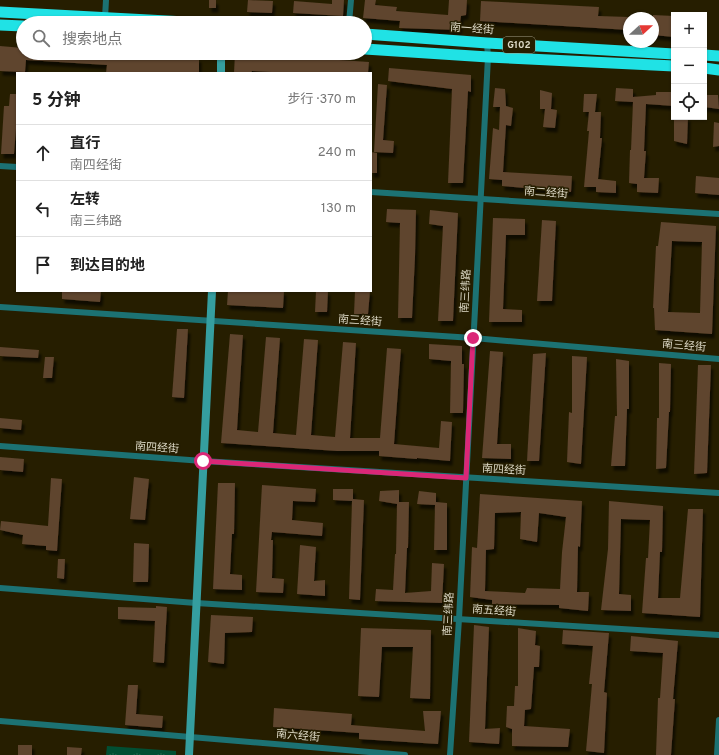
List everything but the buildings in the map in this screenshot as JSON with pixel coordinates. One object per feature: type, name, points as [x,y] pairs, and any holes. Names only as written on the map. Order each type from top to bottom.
[{"type":"highway","points":[[0,12],[70,16]]},
{"type":"highway","points":[[0,25],[16,26]]},
{"type":"highway","name":"南一经街","points":[[372,35],[671,54]]},
{"type":"highway","name":"G102","points":[[372,50],[488,58],[671,66]]},
{"type":"highway","points":[[707,55],[719,56]]},
{"type":"highway","points":[[707,68],[719,70]]},
{"type":"street","points":[[105,16],[106,0]]},
{"type":"street","points":[[350,16],[351,0]]},
{"type":"street","name":"南三纬路","points":[[450,755],[459,619],[488,58],[487,43]]},
{"type":"street","points":[[221,60],[221,72]]},
{"type":"street","points":[[0,166],[16,167]]},
{"type":"street","name":"南二经街","points":[[372,192],[719,214]]},
{"type":"street","points":[[189,755],[212,292]]},
{"type":"street","name":"南三经街","points":[[0,307],[473,338],[719,359]]},
{"type":"street","name":"南四经街","points":[[0,446],[203,461],[719,493]]},
{"type":"street","name":"南五经街","points":[[0,588],[196,603],[719,635]]},
{"type":"street","points":[[717,755],[719,720]]},
{"type":"street","name":"南六经街","points":[[0,722],[405,755]]},
{"type":"green space","points":[[107,746],[176,751],[176,755],[106,755]]},
{"type":"route","points":[[203,461],[466,478],[473,338]]}]
